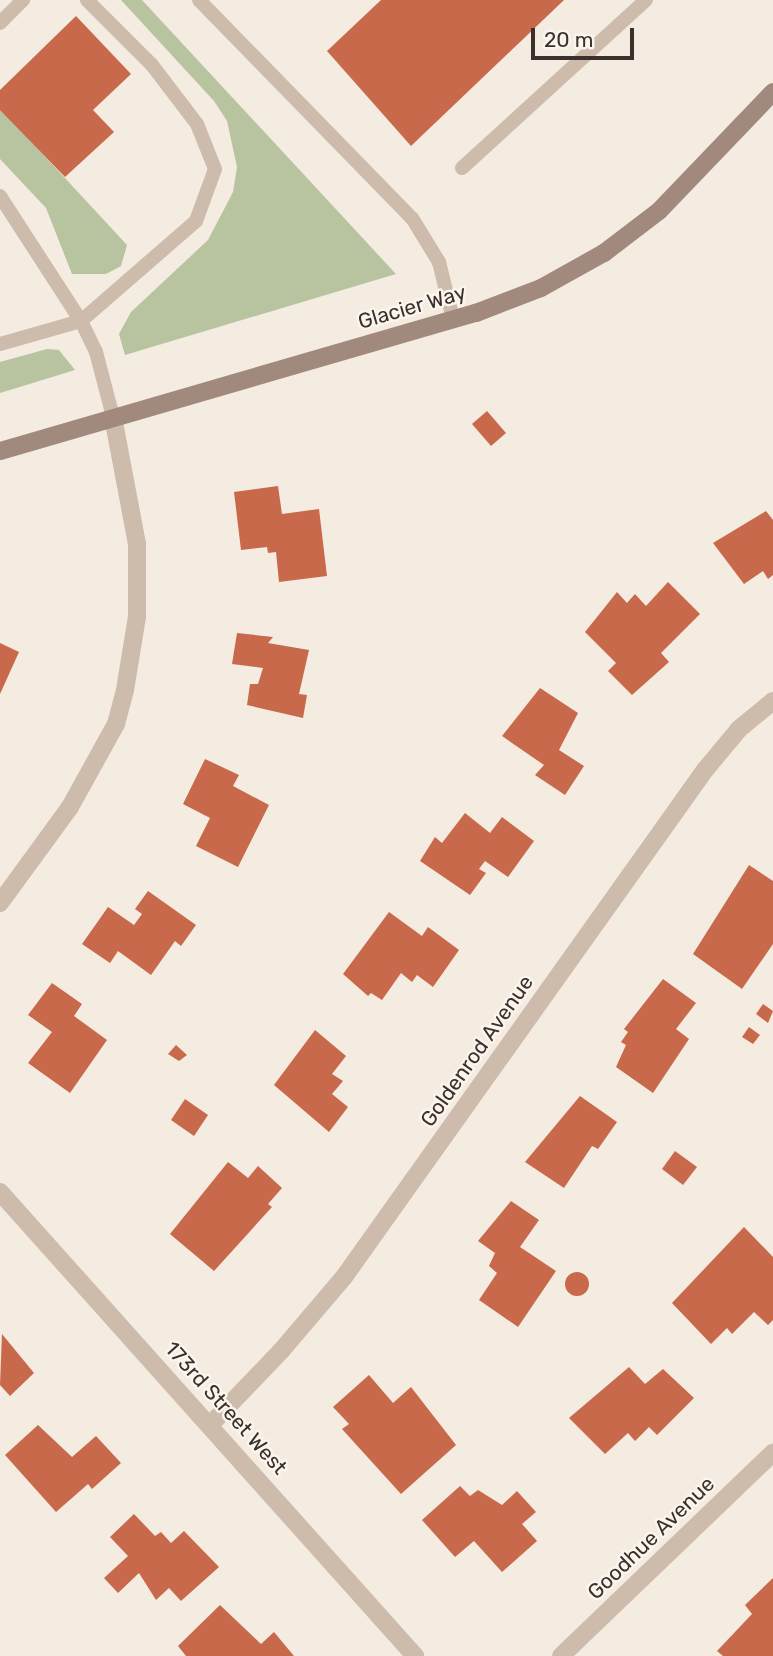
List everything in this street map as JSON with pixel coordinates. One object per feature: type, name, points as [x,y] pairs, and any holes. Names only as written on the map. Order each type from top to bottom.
[{"type":"street","name":"Glacier Way","points":[[0,451],[453,319],[541,288],[604,253],[659,211],[773,92]]},
{"type":"street","points":[[0,903],[70,807],[116,724],[125,690],[137,617],[137,544],[114,418]]},
{"type":"street","name":"Goldenrod Avenue","points":[[211,1423],[282,1351],[344,1277],[705,770],[739,729],[773,701]]},
{"type":"street","name":"173rd Street West","points":[[0,1192],[211,1423],[415,1656]]},
{"type":"street","name":"Goodhue Avenue","points":[[561,1656],[773,1453]]},
{"type":"lane","points":[[0,23],[23,0]]},
{"type":"lane","points":[[0,344],[81,321],[196,221],[215,169],[197,124],[152,65],[87,0]]},
{"type":"lane","points":[[199,0],[412,218],[439,262],[453,319]]},
{"type":"lane","points":[[462,169],[646,0]]},
{"type":"lane","points":[[0,196],[81,321],[96,352],[114,418]]},
{"type":"green space","points":[[121,0],[142,0],[396,274],[125,355],[119,334],[131,312],[208,240],[233,192],[237,167],[227,121],[214,101]]},
{"type":"green space","points":[[0,108],[127,245],[121,266],[106,274],[72,274],[46,208],[0,159]]},
{"type":"green space","points":[[47,349],[59,350],[75,370],[0,393],[0,362]]},
{"type":"building","points":[[381,0],[564,0],[411,146],[327,51]]},
{"type":"building","points":[[76,16],[131,74],[93,110],[114,132],[65,177],[0,110],[0,90]]},
{"type":"building","points":[[487,411],[506,433],[491,446],[472,424]]},
{"type":"building","points":[[278,486],[282,514],[319,509],[327,576],[279,582],[276,552],[268,553],[267,547],[241,550],[234,492]]},
{"type":"building","points":[[766,511],[773,520],[773,575],[768,579],[763,571],[744,584],[713,543]]},
{"type":"building","points":[[668,582],[700,614],[661,653],[669,662],[632,695],[608,671],[616,663],[585,632],[617,592],[627,603],[635,594],[646,606]]},
{"type":"building","points":[[237,633],[273,637],[268,643],[309,650],[299,694],[307,695],[303,718],[247,705],[250,684],[258,684],[263,668],[232,664]]},
{"type":"building","points":[[0,643],[19,652],[0,694]]},
{"type":"building","points":[[540,688],[578,713],[559,750],[584,766],[565,795],[535,775],[544,765],[502,736]]},
{"type":"building","points":[[205,759],[239,775],[233,786],[269,805],[238,867],[196,846],[210,818],[183,804]]},
{"type":"building","points":[[465,813],[490,833],[502,817],[534,841],[508,877],[485,861],[479,869],[486,873],[470,895],[420,861],[435,837],[442,843]]},
{"type":"building","points":[[749,865],[773,881],[773,944],[742,989],[693,954]]},
{"type":"building","points":[[148,891],[196,925],[181,946],[175,941],[151,975],[118,951],[110,963],[82,944],[108,907],[134,925],[142,914],[135,909]]},
{"type":"building","points":[[389,912],[422,936],[428,927],[459,950],[433,987],[417,975],[412,982],[401,973],[382,1000],[371,993],[368,996],[343,974]]},
{"type":"building","points":[[663,979],[696,1003],[676,1029],[689,1039],[653,1093],[616,1067],[626,1045],[621,1042],[628,1032],[624,1029]]},
{"type":"building","points":[[52,983],[82,1004],[74,1016],[107,1040],[70,1093],[28,1063],[52,1032],[28,1015]]},
{"type":"building","points":[[763,1004],[773,1011],[768,1023],[756,1014]]},
{"type":"building","points":[[749,1027],[760,1035],[753,1044],[742,1037]]},
{"type":"building","points":[[315,1030],[346,1056],[332,1074],[343,1081],[332,1094],[348,1107],[329,1132],[274,1085]]},
{"type":"building","points":[[176,1045],[187,1055],[179,1061],[168,1054]]},
{"type":"building","points":[[580,1096],[617,1122],[598,1149],[592,1146],[564,1188],[525,1162]]},
{"type":"building","points":[[185,1099],[208,1115],[194,1136],[171,1120]]},
{"type":"building","points":[[675,1151],[697,1167],[683,1185],[662,1169]]},
{"type":"building","points":[[228,1162],[248,1178],[258,1166],[282,1188],[268,1204],[272,1207],[214,1271],[170,1234]]},
{"type":"building","points":[[511,1201],[539,1220],[520,1247],[556,1271],[518,1327],[479,1300],[497,1273],[489,1266],[495,1253],[478,1241]]},
{"type":"building","points":[[744,1227],[773,1257],[773,1320],[768,1325],[754,1312],[732,1334],[727,1328],[711,1344],[672,1303]]},
{"type":"building","points":[[577,1272],[588,1279],[589,1284],[582,1295],[577,1296],[566,1289],[565,1284],[572,1273]]},
{"type":"building","points":[[2,1334],[34,1373],[10,1396],[0,1385]]},
{"type":"building","points":[[629,1367],[645,1384],[663,1369],[694,1398],[657,1435],[649,1427],[635,1441],[628,1433],[605,1454],[569,1418]]},
{"type":"building","points":[[369,1375],[393,1403],[411,1387],[456,1445],[401,1494],[342,1429],[349,1424],[333,1407]]},
{"type":"building","points":[[38,1425],[72,1457],[96,1436],[121,1463],[92,1489],[88,1484],[56,1512],[5,1455]]},
{"type":"building","points":[[460,1486],[470,1496],[478,1490],[502,1505],[517,1491],[536,1512],[522,1524],[537,1541],[502,1572],[474,1541],[455,1557],[422,1520]]},
{"type":"building","points":[[134,1514],[155,1536],[161,1532],[171,1543],[184,1531],[219,1567],[181,1601],[169,1588],[156,1600],[139,1573],[118,1593],[104,1578],[128,1556],[110,1537]]},
{"type":"building","points":[[773,1578],[773,1656],[723,1656],[717,1651],[752,1614],[745,1605]]},
{"type":"building","points":[[220,1605],[261,1644],[274,1632],[294,1656],[186,1656],[178,1646]]}]
